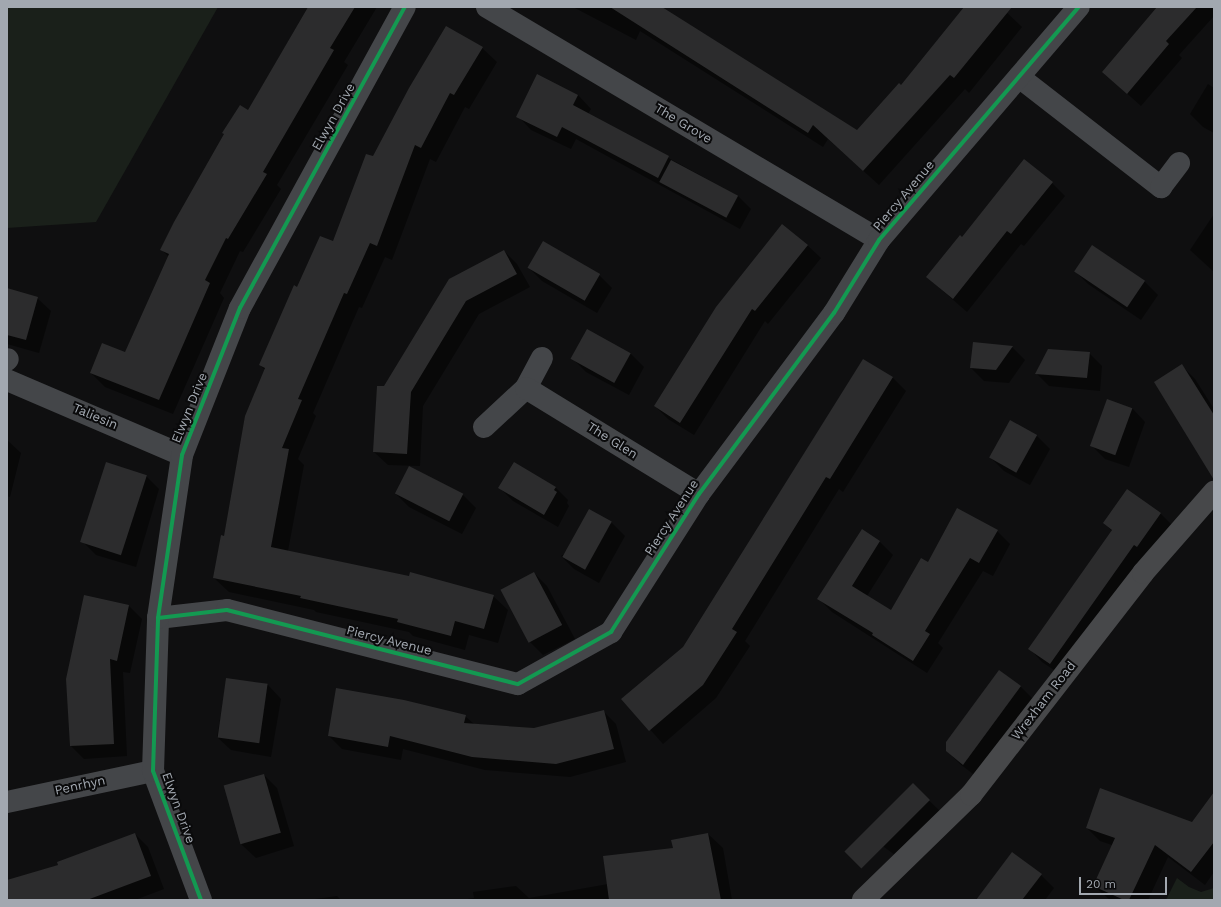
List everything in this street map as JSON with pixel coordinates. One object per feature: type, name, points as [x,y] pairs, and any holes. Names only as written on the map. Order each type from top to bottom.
[{"type":"main road","name":"Wrexham Road","points":[[863,900],[971,795],[1143,574],[1214,492]]},
{"type":"street","name":"Elwyn Drive","points":[[202,900],[153,771],[158,618],[182,455],[240,308],[405,7]]},
{"type":"street","name":"The Grove","points":[[487,7],[880,240]]},
{"type":"street","name":"Piercy Avenue","points":[[158,618],[227,610],[518,684],[611,632],[698,494],[834,313],[880,240],[1079,7]]},
{"type":"street","points":[[1019,77],[1161,187],[1179,163]]},
{"type":"street","points":[[484,427],[526,388],[542,358]]},
{"type":"street","name":"Taliesin","points":[[7,366],[182,455]]},
{"type":"street","name":"The Glen","points":[[526,388],[698,494]]},
{"type":"street","name":"Penrhyn","points":[[7,802],[153,771]]},
{"type":"shaded area","points":[[7,7],[218,7],[96,222],[7,228]]},
{"type":"shaded area","points":[[1177,878],[1189,887],[1201,892],[1214,888],[1214,900],[1166,900]]},
{"type":"building","points":[[308,7],[355,7],[330,48],[334,50],[263,172],[267,174],[228,239],[226,238],[205,280],[210,283],[159,400],[90,373],[102,343],[125,352],[169,254],[160,250],[174,222],[224,134],[222,133],[240,105],[248,110]]},
{"type":"building","points":[[610,7],[662,7],[857,130],[899,83],[901,85],[964,7],[1012,7],[954,78],[950,75],[863,171],[813,125],[808,133]]},
{"type":"building","points":[[1157,7],[1197,7],[1166,41],[1169,44],[1127,94],[1102,72]]},
{"type":"building","points":[[446,26],[483,47],[454,95],[450,93],[421,148],[415,145],[377,246],[370,243],[347,294],[344,293],[298,399],[302,400],[282,448],[289,449],[271,547],[409,576],[410,572],[494,595],[484,629],[455,621],[451,636],[397,622],[398,619],[300,598],[301,596],[213,578],[221,535],[224,536],[245,416],[265,368],[259,365],[294,285],[297,287],[320,236],[333,241],[366,154],[373,156],[409,88]]},
{"type":"building","points":[[537,74],[578,95],[573,105],[669,156],[658,178],[562,127],[557,137],[516,117]]},
{"type":"building","points":[[1024,159],[1053,182],[1011,234],[1007,231],[953,299],[926,277],[960,235],[962,237]]},
{"type":"building","points":[[671,160],[738,196],[726,218],[659,182]]},
{"type":"building","points":[[782,224],[808,245],[755,311],[752,309],[680,423],[654,406],[716,307]]},
{"type":"building","points":[[543,241],[600,274],[585,301],[528,268]]},
{"type":"building","points":[[1092,245],[1145,281],[1127,307],[1074,272]]},
{"type":"building","points":[[504,250],[517,274],[466,301],[411,392],[407,454],[373,452],[377,386],[384,386],[449,279]]},
{"type":"building","points":[[7,288],[38,297],[26,340],[7,335]]},
{"type":"building","points":[[587,329],[631,353],[614,383],[571,359]]},
{"type":"building","points":[[973,342],[1013,346],[996,370],[970,368]]},
{"type":"building","points":[[1048,349],[1090,352],[1087,378],[1035,374]]},
{"type":"building","points":[[863,359],[893,377],[830,479],[826,477],[732,629],[737,632],[703,685],[649,731],[621,699],[683,647]]},
{"type":"building","points":[[1182,364],[1214,415],[1214,480],[1154,382]]},
{"type":"building","points":[[1107,399],[1132,408],[1115,455],[1090,446]]},
{"type":"building","points":[[1010,420],[1037,435],[1016,473],[989,458]]},
{"type":"building","points":[[106,462],[147,475],[121,555],[80,542]]},
{"type":"building","points":[[514,462],[556,487],[554,490],[557,492],[544,515],[498,488]]},
{"type":"building","points":[[409,466],[463,494],[449,521],[395,494]]},
{"type":"building","points":[[1127,489],[1161,513],[1137,547],[1134,545],[1050,664],[1028,649],[1112,530],[1103,523]]},
{"type":"building","points":[[957,508],[998,530],[979,563],[970,558],[925,631],[930,634],[913,661],[872,635],[873,633],[817,599],[862,529],[880,541],[852,586],[891,610],[921,558],[928,562]]},
{"type":"building","points":[[589,509],[612,522],[585,570],[562,557]]},
{"type":"building","points":[[534,572],[562,625],[529,643],[500,590]]},
{"type":"building","points":[[84,595],[129,605],[117,661],[110,659],[114,744],[70,746],[66,679]]},
{"type":"building","points":[[999,670],[1021,686],[963,765],[946,751],[946,742]]},
{"type":"building","points":[[226,678],[268,684],[259,743],[218,737]]},
{"type":"building","points":[[336,688],[404,700],[466,715],[464,723],[534,728],[604,710],[614,749],[556,764],[472,757],[390,736],[388,747],[328,736]]},
{"type":"building","points":[[264,774],[281,833],[240,844],[224,786]]},
{"type":"building","points":[[913,783],[930,800],[861,869],[844,852]]},
{"type":"building","points":[[1100,788],[1192,822],[1214,792],[1214,842],[1191,872],[1155,845],[1129,900],[1124,900],[1093,886],[1115,838],[1086,828]]},
{"type":"building","points":[[135,833],[151,876],[87,900],[7,900],[7,880],[58,865],[57,862]]},
{"type":"building","points":[[708,833],[721,900],[609,900],[603,856],[673,848],[671,840]]},
{"type":"building","points":[[1012,852],[1042,874],[1022,900],[976,900]]},
{"type":"cycle path","points":[[201,900],[153,771],[158,618],[182,455],[240,308],[405,7]]},
{"type":"cycle path","points":[[158,618],[227,610],[518,684],[611,632],[699,494],[834,313],[879,240],[1079,7]]}]
